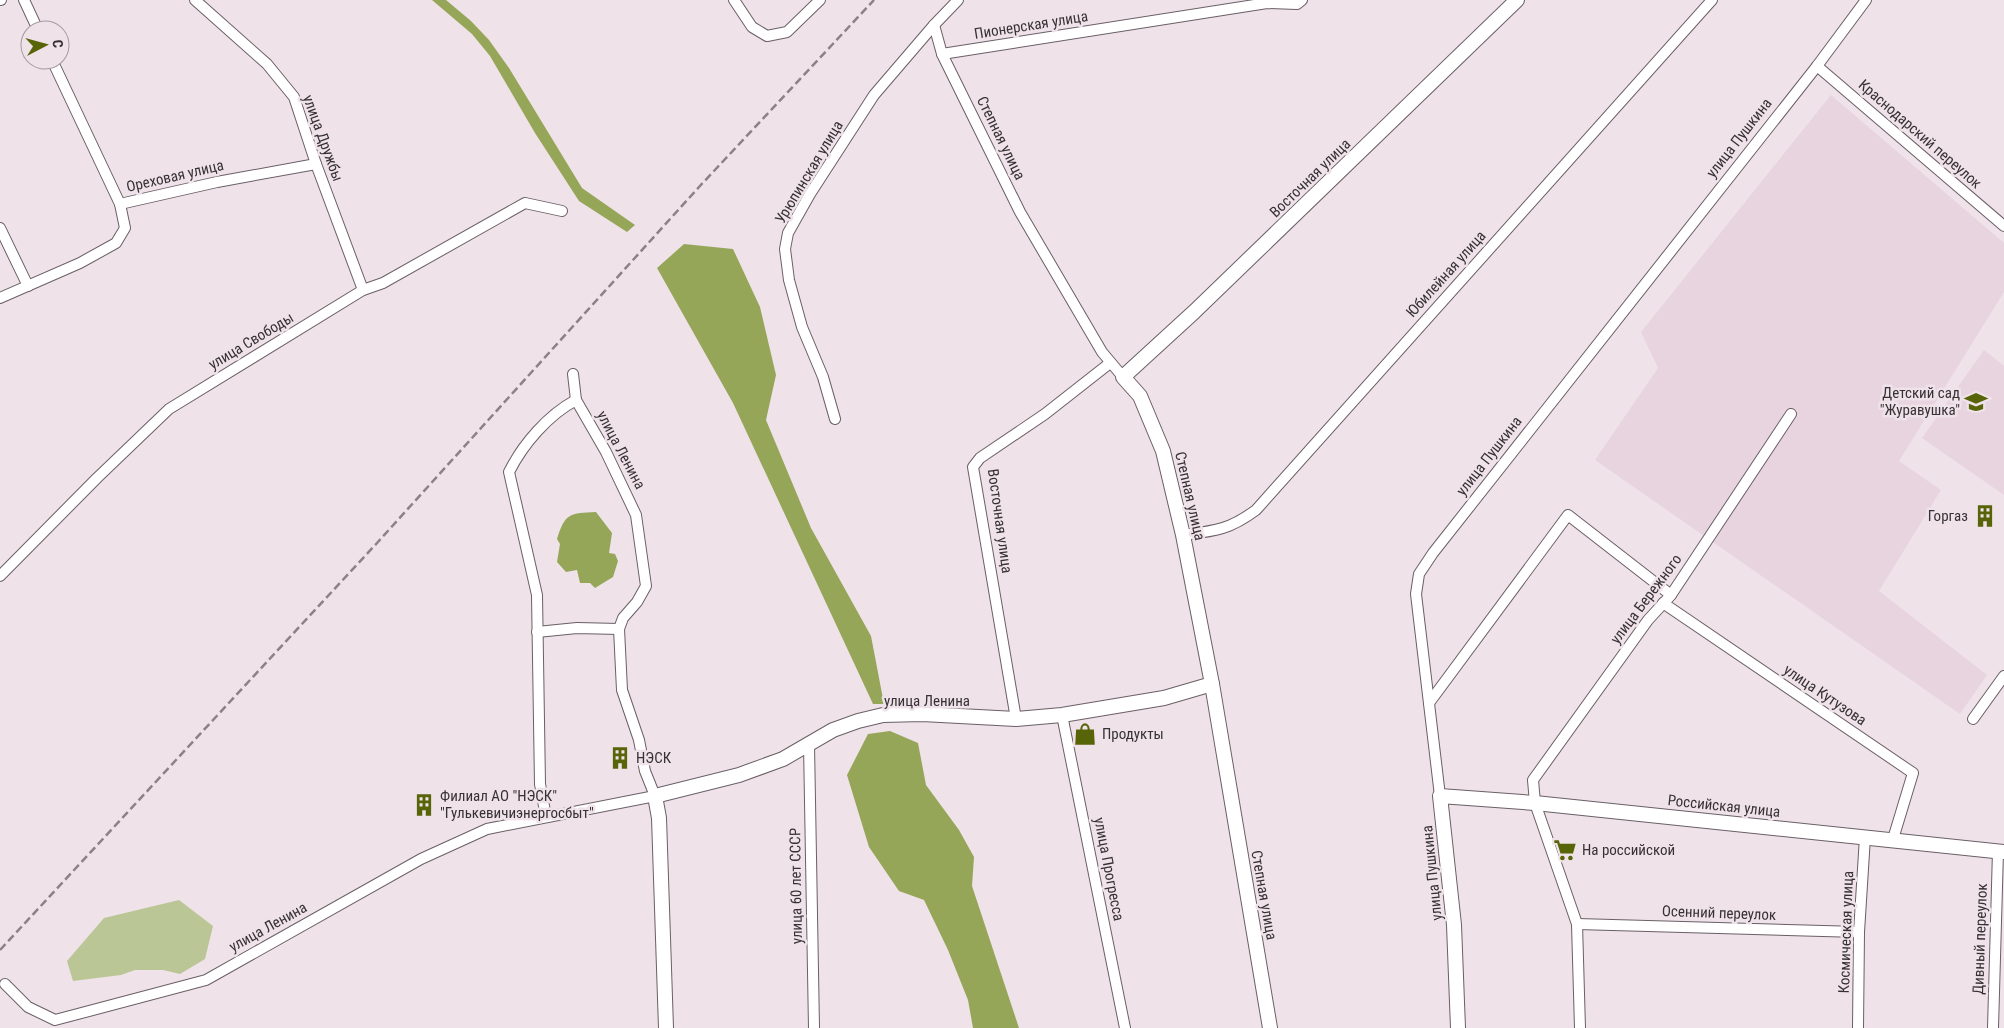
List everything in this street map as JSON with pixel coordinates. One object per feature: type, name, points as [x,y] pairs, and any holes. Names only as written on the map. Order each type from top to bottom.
[{"type":"street","points":[[24,0],[33,20]]},
{"type":"street","name":"улица Дружбы","points":[[195,0],[267,64],[294,97],[316,164],[363,290]]},
{"type":"street","points":[[734,0],[752,27],[767,36],[787,32],[820,0]]},
{"type":"street","name":"Урюпинская улица","points":[[835,419],[823,377],[802,327],[789,280],[785,249],[788,233],[810,194],[874,95],[958,0]]},
{"type":"street","name":"Пионерская улица","points":[[942,54],[1267,3],[1297,4],[1302,0]]},
{"type":"street","name":"Восточная улица","points":[[1123,377],[1194,312],[1518,0]]},
{"type":"street","name":"Юбилейная улица","points":[[1183,535],[1220,530],[1238,523],[1256,510],[1712,0]]},
{"type":"street","name":"улица Пушкина","points":[[1458,1028],[1454,925],[1416,594],[1419,574],[1445,537],[1817,66],[1866,0]]},
{"type":"street","name":"Степная улица","points":[[934,25],[942,54],[1020,212],[1110,364],[1140,396],[1163,451],[1183,535],[1212,684],[1270,1028]]},
{"type":"street","name":"Краснодарский переулок","points":[[1817,66],[2004,226]]},
{"type":"street","points":[[57,70],[120,204]]},
{"type":"street","name":"Ореховая улица","points":[[0,298],[80,263],[116,243],[124,228],[120,204],[217,182],[316,164]]},
{"type":"street","name":"улица Свободы","points":[[0,576],[169,409],[363,290],[383,283],[524,203],[562,211]]},
{"type":"street","points":[[0,228],[28,286]]},
{"type":"street","name":"Восточная улица","points":[[1016,719],[973,467],[980,458],[1045,414],[1110,364]]},
{"type":"street","name":"улица Ленина","points":[[573,374],[576,400],[606,452],[636,514],[646,586],[637,602],[623,618],[619,629]]},
{"type":"street","points":[[546,817],[540,784],[540,682],[536,595],[509,472],[538,430],[576,400]]},
{"type":"street","name":"улица Бережного","points":[[1580,1028],[1577,924],[1535,803],[1533,780],[1648,620],[1671,594],[1791,414]]},
{"type":"street","points":[[1429,703],[1568,515],[1671,594]]},
{"type":"street","name":"улица Кутузова","points":[[1663,603],[1913,773],[1894,839]]},
{"type":"street","points":[[537,632],[578,628],[619,629],[622,690],[639,740],[645,771],[655,796],[659,818],[666,1028]]},
{"type":"street","points":[[1973,719],[2004,676]]},
{"type":"street","name":"улица Ленина","points":[[5,984],[28,1007],[56,1020],[206,980],[421,859],[486,829],[655,796],[740,775],[783,759],[833,730],[858,721],[883,715],[922,714],[1016,719],[1062,716],[1164,698],[1212,684]]},
{"type":"street","name":"улица Прогресса","points":[[1062,716],[1125,1028]]},
{"type":"street","name":"улица 60 лет СССР","points":[[809,744],[814,1028]]},
{"type":"street","name":"Российская улица","points":[[1440,796],[1535,803],[1894,839],[2001,852]]},
{"type":"street","name":"Космическая улица","points":[[1858,1028],[1859,932],[1865,837]]},
{"type":"street","name":"Дивный переулок","points":[[1992,1028],[2001,852]]},
{"type":"street","name":"Осенний переулок","points":[[1577,924],[1859,932]]},
{"type":"shaded area","points":[[432,0],[446,0],[471,21],[489,40],[509,68],[582,188],[635,225],[627,232],[579,201],[535,133],[490,56],[472,34]]},
{"type":"shaded area","points":[[1831,95],[2004,243],[2004,292],[1899,461],[1941,490],[1879,591],[1987,675],[1960,714],[1595,460],[1658,368],[1641,332]]},
{"type":"shaded area","points":[[684,244],[733,249],[760,307],[776,375],[766,420],[811,528],[871,636],[884,704],[873,704],[733,403],[657,268]]},
{"type":"shaded area","name":"Детский сад \"Журавушка\"","points":[[1984,350],[2004,366],[2004,495],[1922,438]]},
{"type":"shaded area","points":[[596,512],[612,533],[609,553],[615,554],[618,561],[613,577],[595,588],[590,583],[580,583],[577,570],[566,572],[557,562],[560,544],[557,539],[563,524],[570,516]]},
{"type":"shaded area","points":[[890,731],[918,743],[926,785],[959,830],[974,857],[972,886],[1019,1028],[973,1028],[968,1000],[948,950],[924,900],[899,891],[869,847],[847,775],[868,734]]},
{"type":"shaded area","points":[[179,900],[213,926],[205,959],[180,974],[163,970],[135,970],[121,975],[73,981],[67,961],[104,918]]},
{"type":"railway","points":[[0,950],[377,543],[699,187],[874,0]]},
{"type":"place","name":"Детский сад \"Журавушка\"","points":[[1976,402]]},
{"type":"place","name":"Горгаз","points":[[1985,516]]},
{"type":"place","name":"Продукты","points":[[1085,734]]},
{"type":"place","name":"НЭСК","points":[[620,758]]},
{"type":"place","name":"Филиал АО \"НЭСК\" \"Гулькевичиэнергосбыт\"","points":[[424,805]]},
{"type":"place","name":"На российской","points":[[1565,850]]}]
